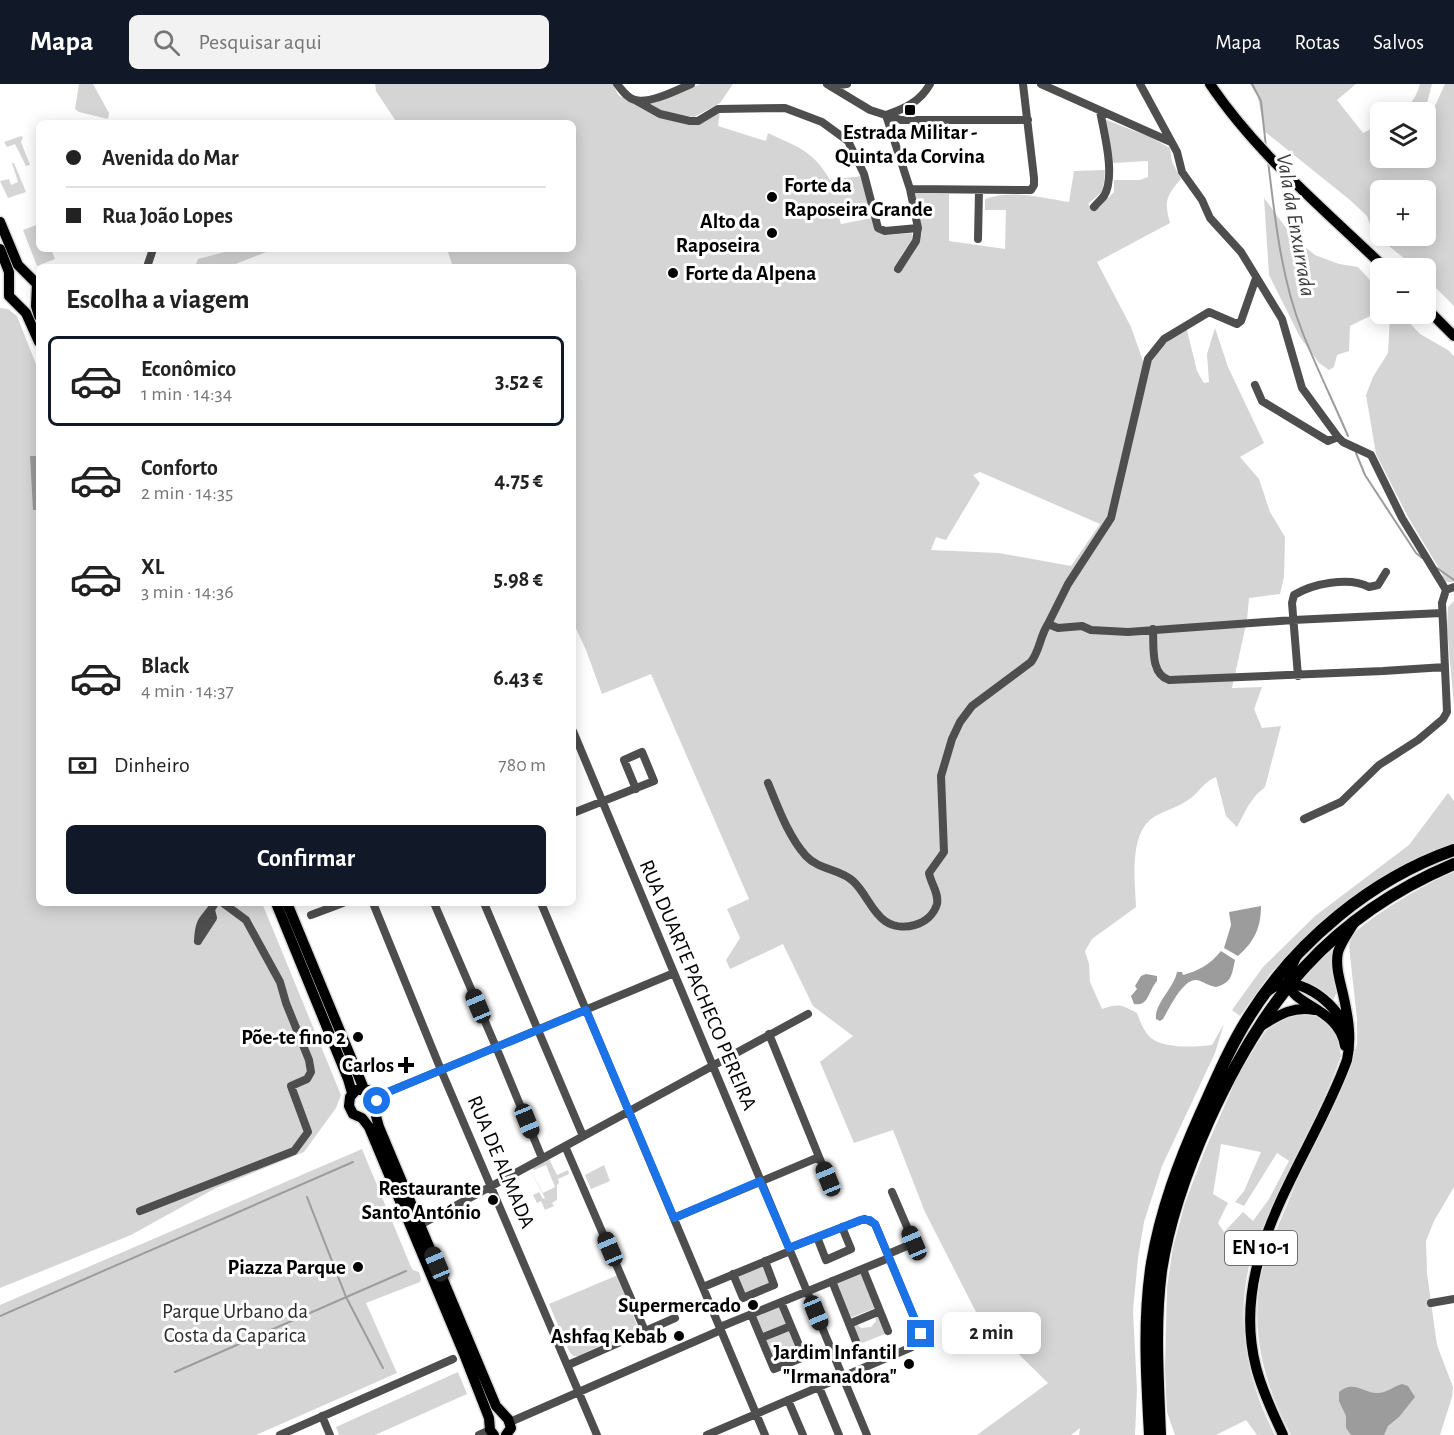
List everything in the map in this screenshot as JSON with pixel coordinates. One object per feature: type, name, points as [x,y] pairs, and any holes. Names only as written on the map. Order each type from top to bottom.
[{"type":"highway","points":[[1149,1435],[1146,1322],[1151,1272],[1161,1220],[1169,1190],[1184,1152],[1238,1037],[1260,1000],[1297,955],[1331,923],[1374,890],[1410,869],[1454,850]]},
{"type":"highway","points":[[1160,1435],[1157,1322],[1162,1270],[1170,1224],[1196,1148],[1233,1068],[1255,1030],[1292,989],[1321,950],[1355,921],[1390,896],[1454,864]]},
{"type":"main road","points":[[1210,84],[1230,112],[1301,188],[1375,258]]},
{"type":"main road","points":[[0,222],[18,265],[36,285],[36,306]]},
{"type":"main road","points":[[0,249],[9,272],[9,296],[26,313],[36,335]]},
{"type":"main road","points":[[8,287],[16,277],[25,275],[36,285]]},
{"type":"main road","points":[[15,303],[28,305],[35,299],[36,285]]},
{"type":"main road","points":[[1436,318],[1454,336]]},
{"type":"main road","points":[[277,906],[352,1093],[348,1102],[349,1106],[353,1114],[362,1118],[369,1127],[464,1354],[486,1410],[491,1430]]},
{"type":"main road","points":[[288,906],[364,1089]]},
{"type":"main road","name":"EN 10-1","points":[[1283,1435],[1263,1389],[1254,1356],[1251,1320],[1254,1276],[1268,1230],[1347,1060],[1348,1022],[1337,965],[1338,952],[1355,921]]},
{"type":"main road","points":[[1292,989],[1289,974],[1297,955]]},
{"type":"main road","points":[[1260,1000],[1273,987],[1281,983],[1292,989]]},
{"type":"main road","points":[[1255,1030],[1278,1014],[1293,1009],[1329,1011],[1339,997],[1341,984]]},
{"type":"main road","name":"EN 10-1","points":[[1292,989],[1307,989],[1329,1011],[1340,1029],[1345,1042],[1346,1059],[1342,1073]]},
{"type":"main road","name":"EN 10-1","points":[[1329,1011],[1340,1016],[1345,1025],[1349,1046]]},
{"type":"main road","points":[[352,1093],[364,1089],[369,1090],[376,1101],[379,1127],[496,1406],[508,1419],[511,1428],[507,1435]]},
{"type":"main road","points":[[362,1118],[373,1113],[376,1101]]},
{"type":"main road","points":[[491,1430],[496,1416],[508,1419]]},
{"type":"street","points":[[617,84],[624,94],[660,114],[690,121],[698,121],[718,109],[785,108],[822,122],[848,141],[864,174],[878,228],[885,231],[918,228]]},
{"type":"street","points":[[635,100],[655,98],[691,84]]},
{"type":"street","points":[[829,85],[848,84]]},
{"type":"street","points":[[886,115],[909,107],[930,84]]},
{"type":"street","points":[[910,189],[1031,190],[1034,178],[1023,84]]},
{"type":"street","points":[[1041,84],[1171,142]]},
{"type":"street","points":[[1140,84],[1177,152],[1182,172],[1202,200],[1210,218],[1241,252],[1282,319],[1302,388],[1343,442],[1371,455],[1402,518],[1450,588],[1443,595],[1442,613],[1447,712],[1443,719],[1418,740],[1380,765],[1341,802],[1304,819]]},
{"type":"street","points":[[829,85],[870,110],[901,120],[1028,120]]},
{"type":"street","points":[[1094,207],[1104,195],[1109,173],[1100,111]]},
{"type":"street","points":[[886,115],[910,189],[918,228],[916,241],[898,269]]},
{"type":"street","points":[[978,239],[980,190]]},
{"type":"street","points":[[768,783],[795,842],[807,858],[840,871],[854,881],[885,921],[905,928],[932,915],[937,904],[937,895],[929,873],[945,852],[941,776],[952,739],[960,722],[972,706],[1032,662],[1068,584],[1111,518],[1148,358],[1164,339],[1209,312],[1237,324],[1241,321],[1256,278]]},
{"type":"street","points":[[1255,385],[1262,401],[1328,441],[1338,437]]},
{"type":"street","points":[[1298,676],[1292,603],[1294,596],[1302,590],[1329,584],[1360,582],[1369,587],[1377,585],[1386,572]]},
{"type":"street","points":[[1048,624],[1058,628],[1082,626],[1104,632],[1128,632],[1293,620],[1442,613]]},
{"type":"street","points":[[1153,629],[1155,669],[1161,678],[1169,681],[1445,667]]},
{"type":"street","name":"RUA DUARTE PACHECO PEREIRA","points":[[576,738],[867,1435]]},
{"type":"street","points":[[576,812],[636,789]]},
{"type":"street","points":[[140,1211],[294,1151],[308,1132],[291,1086],[307,1079],[311,1072],[309,1060],[289,1013],[280,982],[260,944],[246,920],[227,906]]},
{"type":"street","points":[[310,915],[336,906]]},
{"type":"street","name":"RUA DE ALMADA","points":[[374,906],[441,1070],[597,1435]]},
{"type":"street","points":[[435,906],[542,1158]]},
{"type":"street","points":[[485,906],[583,1136]]},
{"type":"street","points":[[542,906],[765,1435]]},
{"type":"street","points":[[198,941],[198,927],[205,914],[213,907]]},
{"type":"street","points":[[376,1101],[441,1070],[674,973]]},
{"type":"street","points":[[420,1225],[808,1014]]},
{"type":"street","points":[[769,1034],[828,1179]]},
{"type":"street","points":[[565,1146],[645,1331]]},
{"type":"street","points":[[674,1218],[819,1157]]},
{"type":"street","points":[[508,1419],[580,1392],[751,1314],[863,1269],[914,1243],[892,1192]]},
{"type":"street","points":[[703,1287],[765,1262],[817,1237],[865,1219],[870,1220],[875,1224],[920,1332],[920,1338],[912,1347],[707,1435]]},
{"type":"street","points":[[817,1237],[826,1260],[851,1249],[842,1227]]},
{"type":"street","points":[[733,1274],[743,1298],[774,1285],[765,1262]]},
{"type":"street","points":[[863,1269],[888,1331]]},
{"type":"street","points":[[832,1281],[857,1344]]},
{"type":"street","points":[[1431,1302],[1454,1299]]},
{"type":"street","points":[[751,1314],[774,1370],[804,1357],[781,1302]]},
{"type":"street","points":[[849,1324],[880,1311]]},
{"type":"street","points":[[568,1365],[675,1318]]},
{"type":"street","points":[[761,1338],[791,1326]]},
{"type":"street","points":[[280,1435],[453,1359]]},
{"type":"street","points":[[819,1387],[839,1435]]},
{"type":"street","points":[[788,1400],[803,1435]]},
{"type":"street","points":[[322,1416],[330,1435]]},
{"type":"street","points":[[479,1435],[491,1430]]},
{"type":"green space","points":[[79,84],[93,84],[109,113],[108,119],[75,109]]},
{"type":"green space","points":[[375,84],[613,84],[618,95],[633,103],[693,125],[704,122],[720,111],[718,126],[766,141],[768,133],[788,142],[811,156],[830,180],[862,176],[868,203],[837,211],[841,224],[872,218],[878,232],[888,235],[912,233],[912,239],[893,269],[900,272],[922,234],[915,194],[949,194],[949,241],[1005,249],[1006,210],[985,210],[985,199],[1016,194],[1069,202],[1074,171],[1105,170],[1103,191],[1088,204],[1095,211],[1114,192],[1114,180],[1140,180],[1148,177],[1148,161],[1113,163],[1104,119],[1150,137],[1170,148],[1172,162],[1181,179],[1168,199],[1167,209],[1170,223],[1097,262],[1131,327],[1143,361],[1150,363],[1160,348],[1186,326],[1197,371],[1204,383],[1209,382],[1207,354],[1215,328],[1228,367],[1264,443],[1240,457],[1259,479],[1270,512],[1285,537],[1284,577],[1280,594],[1249,598],[1247,620],[1232,688],[1262,687],[1254,709],[1262,728],[1281,726],[1265,787],[1248,806],[1237,827],[1226,816],[1216,777],[1188,800],[1155,816],[1144,827],[1136,848],[1136,907],[1092,939],[1085,951],[1089,964],[1090,982],[1102,1009],[1120,1006],[1137,1013],[1146,1033],[1157,1042],[1181,1046],[1212,1045],[1224,1024],[1215,1053],[1162,1166],[1144,1222],[1133,1311],[1137,1390],[1135,1435],[1079,1435],[1080,1428],[1071,1435],[977,1435],[1048,1383],[976,1312],[925,1212],[893,1130],[854,1143],[820,1062],[853,1036],[813,1006],[783,944],[730,969],[726,960],[740,938],[727,909],[749,899],[651,674],[602,694],[576,628],[576,264],[452,264],[448,252],[576,252],[576,120],[395,120],[376,91]],"holes":[[[980,472],[1100,524],[1071,566],[999,553],[931,550],[936,537],[946,540],[980,483],[973,475]]]},
{"type":"green space","points":[[700,84],[733,84],[720,103],[694,117],[665,112],[649,105],[649,102]]},
{"type":"green space","points":[[1250,84],[1356,84],[1337,100],[1363,133],[1370,129],[1370,168],[1436,168],[1436,104],[1445,84],[1454,84],[1454,306],[1436,288],[1436,258],[1404,258],[1389,246],[1436,246],[1436,180],[1370,180],[1370,224],[1367,216],[1350,200],[1264,131],[1258,97]]},
{"type":"green space","points":[[1420,84],[1432,84],[1427,102],[1411,102]]},
{"type":"green space","points":[[21,136],[30,165],[26,166],[15,144],[7,147],[4,142]]},
{"type":"green space","points":[[12,163],[14,163],[26,192],[8,198],[0,181],[9,179],[11,185],[18,182]]},
{"type":"green space","points":[[1264,198],[1292,236],[1315,255],[1339,264],[1358,267],[1370,280],[1370,316],[1350,326],[1349,351],[1337,355],[1334,367],[1329,370],[1319,363],[1300,337],[1269,275]]},
{"type":"green space","points":[[36,225],[36,252],[52,252],[55,259],[36,264],[23,230]]},
{"type":"green space","points":[[225,252],[266,252],[236,264],[196,264],[198,259]]},
{"type":"green space","points":[[0,308],[8,309],[17,316],[36,364],[36,906],[263,906],[341,1095],[336,1108],[304,1152],[216,1188],[131,1235],[0,1288]]},
{"type":"green space","points":[[1390,324],[1410,324],[1420,334],[1454,356],[1454,582],[1446,582],[1441,576],[1443,575],[1408,517],[1376,454],[1366,395],[1373,377],[1388,353]]},
{"type":"green space","points":[[1454,601],[1454,706],[1447,629],[1448,607]]},
{"type":"green space","points":[[1448,793],[1454,801],[1454,843],[1434,851],[1379,881],[1317,925],[1270,974],[1240,1016],[1232,1010],[1263,967],[1315,916],[1409,845]]},
{"type":"green space","points":[[1454,872],[1454,1187],[1434,1221],[1426,1241],[1427,1273],[1437,1345],[1453,1387],[1452,1397],[1440,1435],[1291,1435],[1271,1389],[1264,1366],[1257,1318],[1258,1294],[1262,1270],[1270,1245],[1310,1150],[1350,1065],[1357,1044],[1350,940],[1358,930],[1383,911]]},
{"type":"green space","points":[[1336,944],[1336,994],[1333,1000],[1301,980]]},
{"type":"green space","points":[[1292,1013],[1314,1014],[1322,1017],[1333,1027],[1341,1056],[1259,1236],[1246,1284],[1244,1329],[1246,1351],[1257,1394],[1275,1435],[1257,1435],[1246,1420],[1216,1435],[1175,1435],[1167,1412],[1165,1369],[1167,1287],[1173,1247],[1185,1203],[1205,1150],[1239,1073],[1264,1033],[1275,1022]],"holes":[[[1221,1144],[1261,1152],[1244,1191],[1235,1202],[1244,1206],[1277,1153],[1289,1161],[1269,1199],[1253,1221],[1243,1212],[1224,1232],[1218,1223],[1228,1203],[1213,1194]]]},
{"type":"green space","name":"Parque Urbano da Costa da Caparica","points":[[362,1149],[411,1267],[419,1272],[421,1279],[420,1282],[366,1303],[397,1373],[256,1435],[0,1435],[0,1305]]},
{"type":"green space","points":[[549,1159],[557,1175],[568,1170],[569,1174],[558,1179],[557,1200],[552,1203],[554,1206],[545,1210],[541,1201],[537,1203],[533,1195],[539,1192],[543,1199],[545,1198],[530,1170],[543,1193],[555,1187],[546,1165],[534,1170],[533,1168]]},
{"type":"green space","points":[[604,1165],[610,1181],[591,1189],[585,1175]]},
{"type":"green space","points":[[765,1261],[774,1285],[743,1298],[733,1274]]},
{"type":"green space","points":[[860,1270],[875,1308],[850,1318],[835,1280]]},
{"type":"green space","points":[[618,1275],[638,1328],[578,1356],[573,1356],[549,1304]]},
{"type":"green space","points":[[781,1302],[804,1357],[774,1369],[751,1314]]},
{"type":"green space","points":[[879,1315],[887,1333],[860,1344],[852,1326],[857,1324],[861,1328],[871,1327],[876,1321],[875,1317]]},
{"type":"green space","points":[[458,1372],[467,1394],[375,1435],[339,1435],[336,1427]]},
{"type":"shaded area","points":[[30,456],[36,456],[36,510],[33,510]]},
{"type":"shaded area","points":[[1261,906],[1258,928],[1248,945],[1238,956],[1224,948],[1231,925],[1229,912]]},
{"type":"shaded area","points":[[1221,951],[1235,960],[1228,980],[1216,987],[1197,980],[1192,981],[1177,995],[1163,1019],[1160,1021],[1156,1019],[1158,1008],[1177,972],[1182,972],[1183,975],[1199,969],[1213,960]]},
{"type":"shaded area","points":[[1146,974],[1157,976],[1157,981],[1143,1003],[1134,1004],[1131,996],[1137,989],[1135,986],[1141,976]]},
{"type":"shaded area","points":[[1402,1384],[1408,1386],[1415,1397],[1399,1417],[1388,1426],[1384,1435],[1351,1435],[1346,1428],[1346,1416],[1339,1401],[1339,1392],[1344,1388],[1354,1387],[1379,1393]]},
{"type":"waterway","name":"Vala da Enxurrada","points":[[1252,84],[1261,101],[1266,147]]},
{"type":"waterway","name":"Vala da Enxurrada","points":[[1268,161],[1280,247],[1295,311],[1348,436]]},
{"type":"waterway","name":"Vala da Enxurrada","points":[[1356,453],[1365,475],[1416,553],[1422,558]]},
{"type":"waterway","name":"Vala da Enxurrada","points":[[1437,568],[1454,580]]},
{"type":"waterway","points":[[0,1316],[353,1162]]},
{"type":"waterway","points":[[307,1197],[346,1297],[383,1368]]},
{"type":"waterway","points":[[175,1372],[406,1271]]},
{"type":"place","name":"Estrada Militar - Quinta da Corvina","points":[[910,110]]},
{"type":"place","name":"Forte da Raposeira Grande","points":[[772,197]]},
{"type":"place","name":"Alto da Raposeira","points":[[772,233]]},
{"type":"place","name":"Forte da Alpena","points":[[673,273]]},
{"type":"place","name":"Põe-te fino 2","points":[[358,1037]]},
{"type":"place","name":"Carlos","points":[[406,1065]]},
{"type":"place","name":"Restaurante Santo António","points":[[493,1200]]},
{"type":"place","name":"Piazza Parque","points":[[358,1267]]},
{"type":"place","name":"Supermercado","points":[[753,1305]]},
{"type":"place","name":"Ashfaq Kebab","points":[[679,1336]]},
{"type":"place","name":"Jardim Infantil \"Irmanadora\"","points":[[909,1364]]},
{"type":"route","points":[[377,1101],[376,1097],[586,1010],[674,1218],[760,1181],[789,1248],[861,1220],[870,1220],[875,1224],[921,1334]]}]
